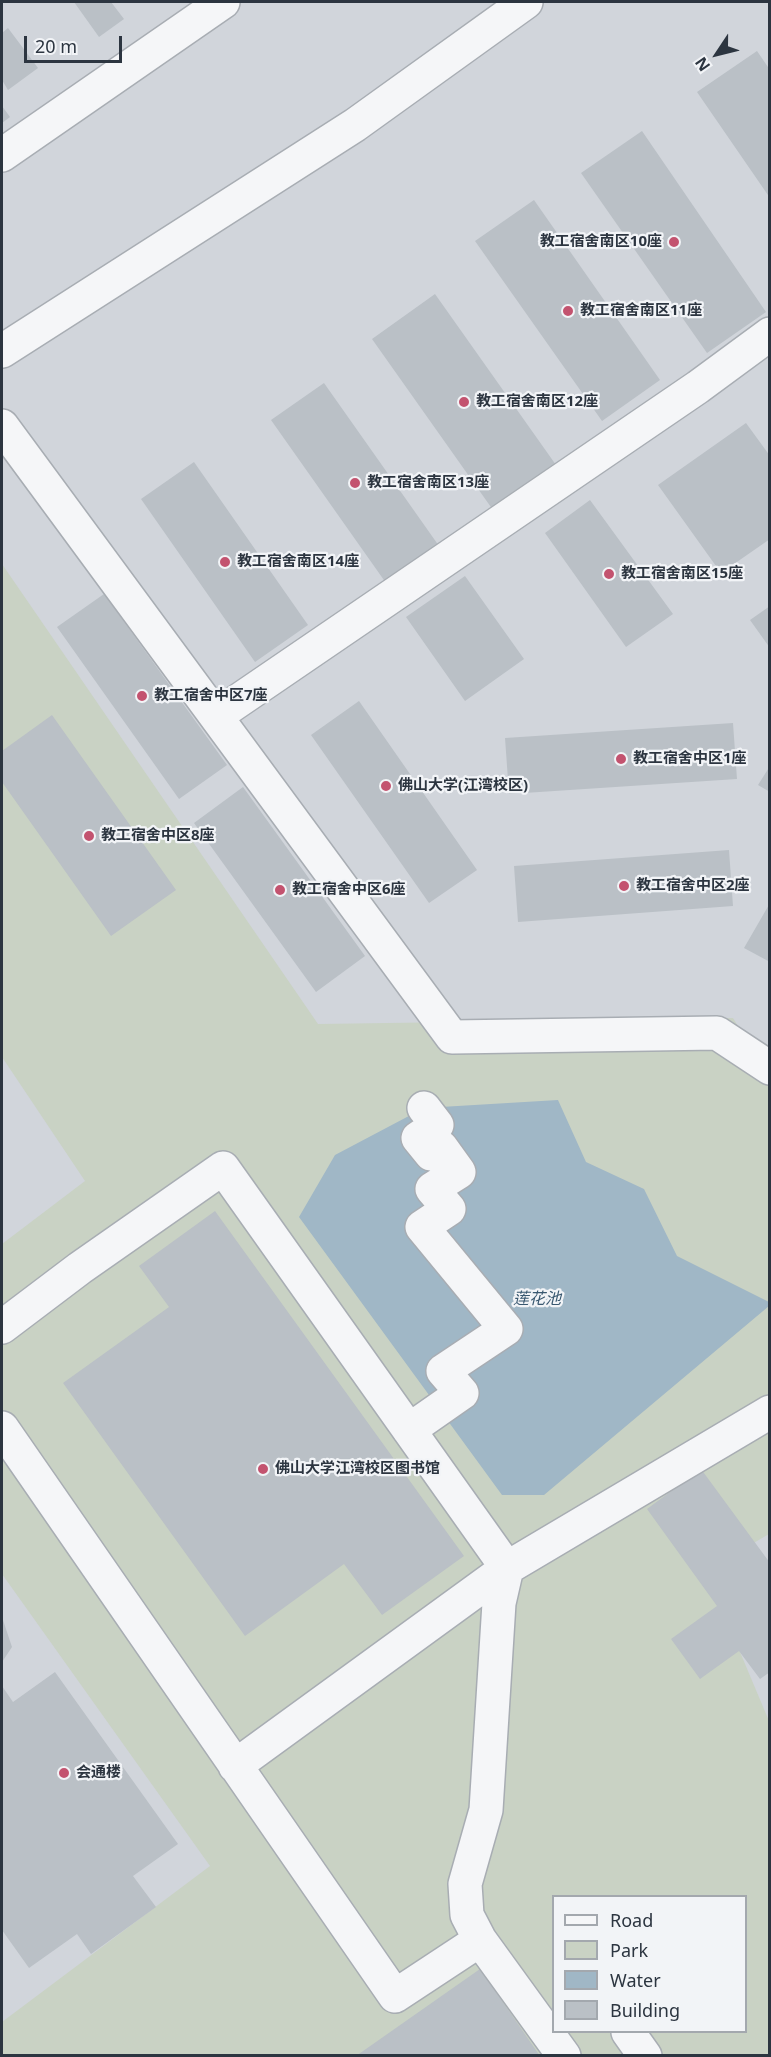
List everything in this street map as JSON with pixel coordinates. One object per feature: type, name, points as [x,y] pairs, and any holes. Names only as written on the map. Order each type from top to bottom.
[{"type":"lane","points":[[2,155],[223,2]]},
{"type":"lane","points":[[2,351],[355,125],[526,2]]},
{"type":"lane","points":[[216,716],[689,393],[770,334]]},
{"type":"lane","points":[[2,426],[452,1037],[717,1033],[770,1068]]},
{"type":"lane","points":[[409,1430],[462,1393],[443,1371],[506,1329],[422,1227],[449,1209],[432,1189],[459,1172],[441,1147],[431,1154],[418,1138],[437,1125],[424,1108]]},
{"type":"lane","points":[[2,1327],[80,1268],[224,1168],[507,1568],[500,1603],[486,1810],[465,1884],[467,1915],[480,1940],[555,2039]]},
{"type":"lane","points":[[235,1766],[507,1568],[770,1412]]},
{"type":"lane","points":[[2,1428],[395,1996],[480,1940]]},
{"type":"lane","points":[[629,2033],[645,2055]]},
{"type":"shaded area","name":"佛山大学(江湾校区)","points":[[2,2],[769,2],[769,2055],[2,2056]]},
{"type":"green space","points":[[2,564],[318,1024],[733,1018],[769,1077],[769,1534],[706,1571],[769,1721],[769,2055],[2,2055],[2,2022],[210,1866],[2,1574],[2,1244],[85,1181],[2,1057]]},
{"type":"water","name":"莲花池","points":[[558,1100],[586,1162],[644,1189],[677,1256],[769,1302],[769,1306],[544,1495],[502,1495],[299,1217],[335,1155],[424,1108]]},
{"type":"building","points":[[74,2],[111,2],[124,19],[99,37]]},
{"type":"building","points":[[8,28],[38,68],[8,90],[2,80],[2,33]]},
{"type":"building","points":[[757,51],[770,70],[770,198],[697,92]]},
{"type":"building","points":[[2,106],[10,117],[2,123]]},
{"type":"building","name":"教工宿舍南区10座","points":[[642,131],[766,312],[707,353],[581,173]]},
{"type":"building","name":"教工宿舍南区11座","points":[[534,200],[660,380],[602,421],[475,241]]},
{"type":"building","name":"教工宿舍南区12座","points":[[435,294],[556,465],[493,510],[372,339]]},
{"type":"building","name":"教工宿舍南区13座","points":[[324,383],[439,546],[386,583],[271,420]]},
{"type":"building","points":[[746,423],[770,456],[770,539],[721,573],[658,485]]},
{"type":"building","name":"教工宿舍南区14座","points":[[194,462],[308,625],[255,662],[141,499]]},
{"type":"building","name":"教工宿舍南区15座","points":[[590,500],[673,614],[626,647],[545,533]]},
{"type":"building","points":[[465,576],[524,659],[465,701],[406,617]]},
{"type":"building","name":"教工宿舍中区7座","points":[[104,594],[227,765],[179,799],[57,627]]},
{"type":"building","points":[[770,606],[770,648],[750,620]]},
{"type":"building","points":[[359,701],[477,870],[429,903],[311,735]]},
{"type":"building","name":"教工宿舍中区8座","points":[[52,715],[176,890],[111,936],[2,782],[2,751]]},
{"type":"building","name":"教工宿舍中区1座","points":[[733,723],[737,779],[509,794],[505,738]]},
{"type":"building","points":[[770,766],[770,792],[758,785]]},
{"type":"building","name":"教工宿舍中区6座","points":[[243,787],[365,956],[316,992],[194,823]]},
{"type":"building","name":"教工宿舍中区2座","points":[[729,850],[733,906],[518,922],[514,866]]},
{"type":"building","points":[[770,903],[770,962],[744,948]]},
{"type":"building","name":"佛山大学江湾校区图书馆","points":[[215,1211],[464,1556],[382,1615],[344,1564],[245,1636],[63,1383],[169,1307],[139,1266]]},
{"type":"building","points":[[701,1469],[770,1563],[770,1672],[760,1679],[739,1651],[700,1679],[671,1639],[717,1606],[647,1509]]},
{"type":"building","points":[[2,1617],[12,1647],[2,1662]]},
{"type":"building","name":"会通楼","points":[[55,1672],[178,1844],[133,1876],[156,1907],[91,1954],[77,1934],[29,1968],[2,1930],[2,1686],[13,1702]]},
{"type":"building","points":[[480,1969],[540,2056],[356,2056]]},
{"type":"place","name":"教工宿舍南区10座","points":[[674,242]]},
{"type":"place","name":"教工宿舍南区11座","points":[[568,311]]},
{"type":"place","name":"教工宿舍南区12座","points":[[464,402]]},
{"type":"place","name":"教工宿舍南区13座","points":[[355,483]]},
{"type":"place","name":"教工宿舍南区14座","points":[[225,562]]},
{"type":"place","name":"教工宿舍南区15座","points":[[609,574]]},
{"type":"place","name":"教工宿舍中区7座","points":[[142,696]]},
{"type":"place","name":"教工宿舍中区1座","points":[[621,759]]},
{"type":"place","name":"佛山大学(江湾校区)","points":[[386,786]]},
{"type":"place","name":"教工宿舍中区8座","points":[[89,836]]},
{"type":"place","name":"教工宿舍中区2座","points":[[624,886]]},
{"type":"place","name":"教工宿舍中区6座","points":[[280,890]]},
{"type":"place","name":"佛山大学江湾校区图书馆","points":[[263,1469]]},
{"type":"place","name":"会通楼","points":[[64,1773]]}]
